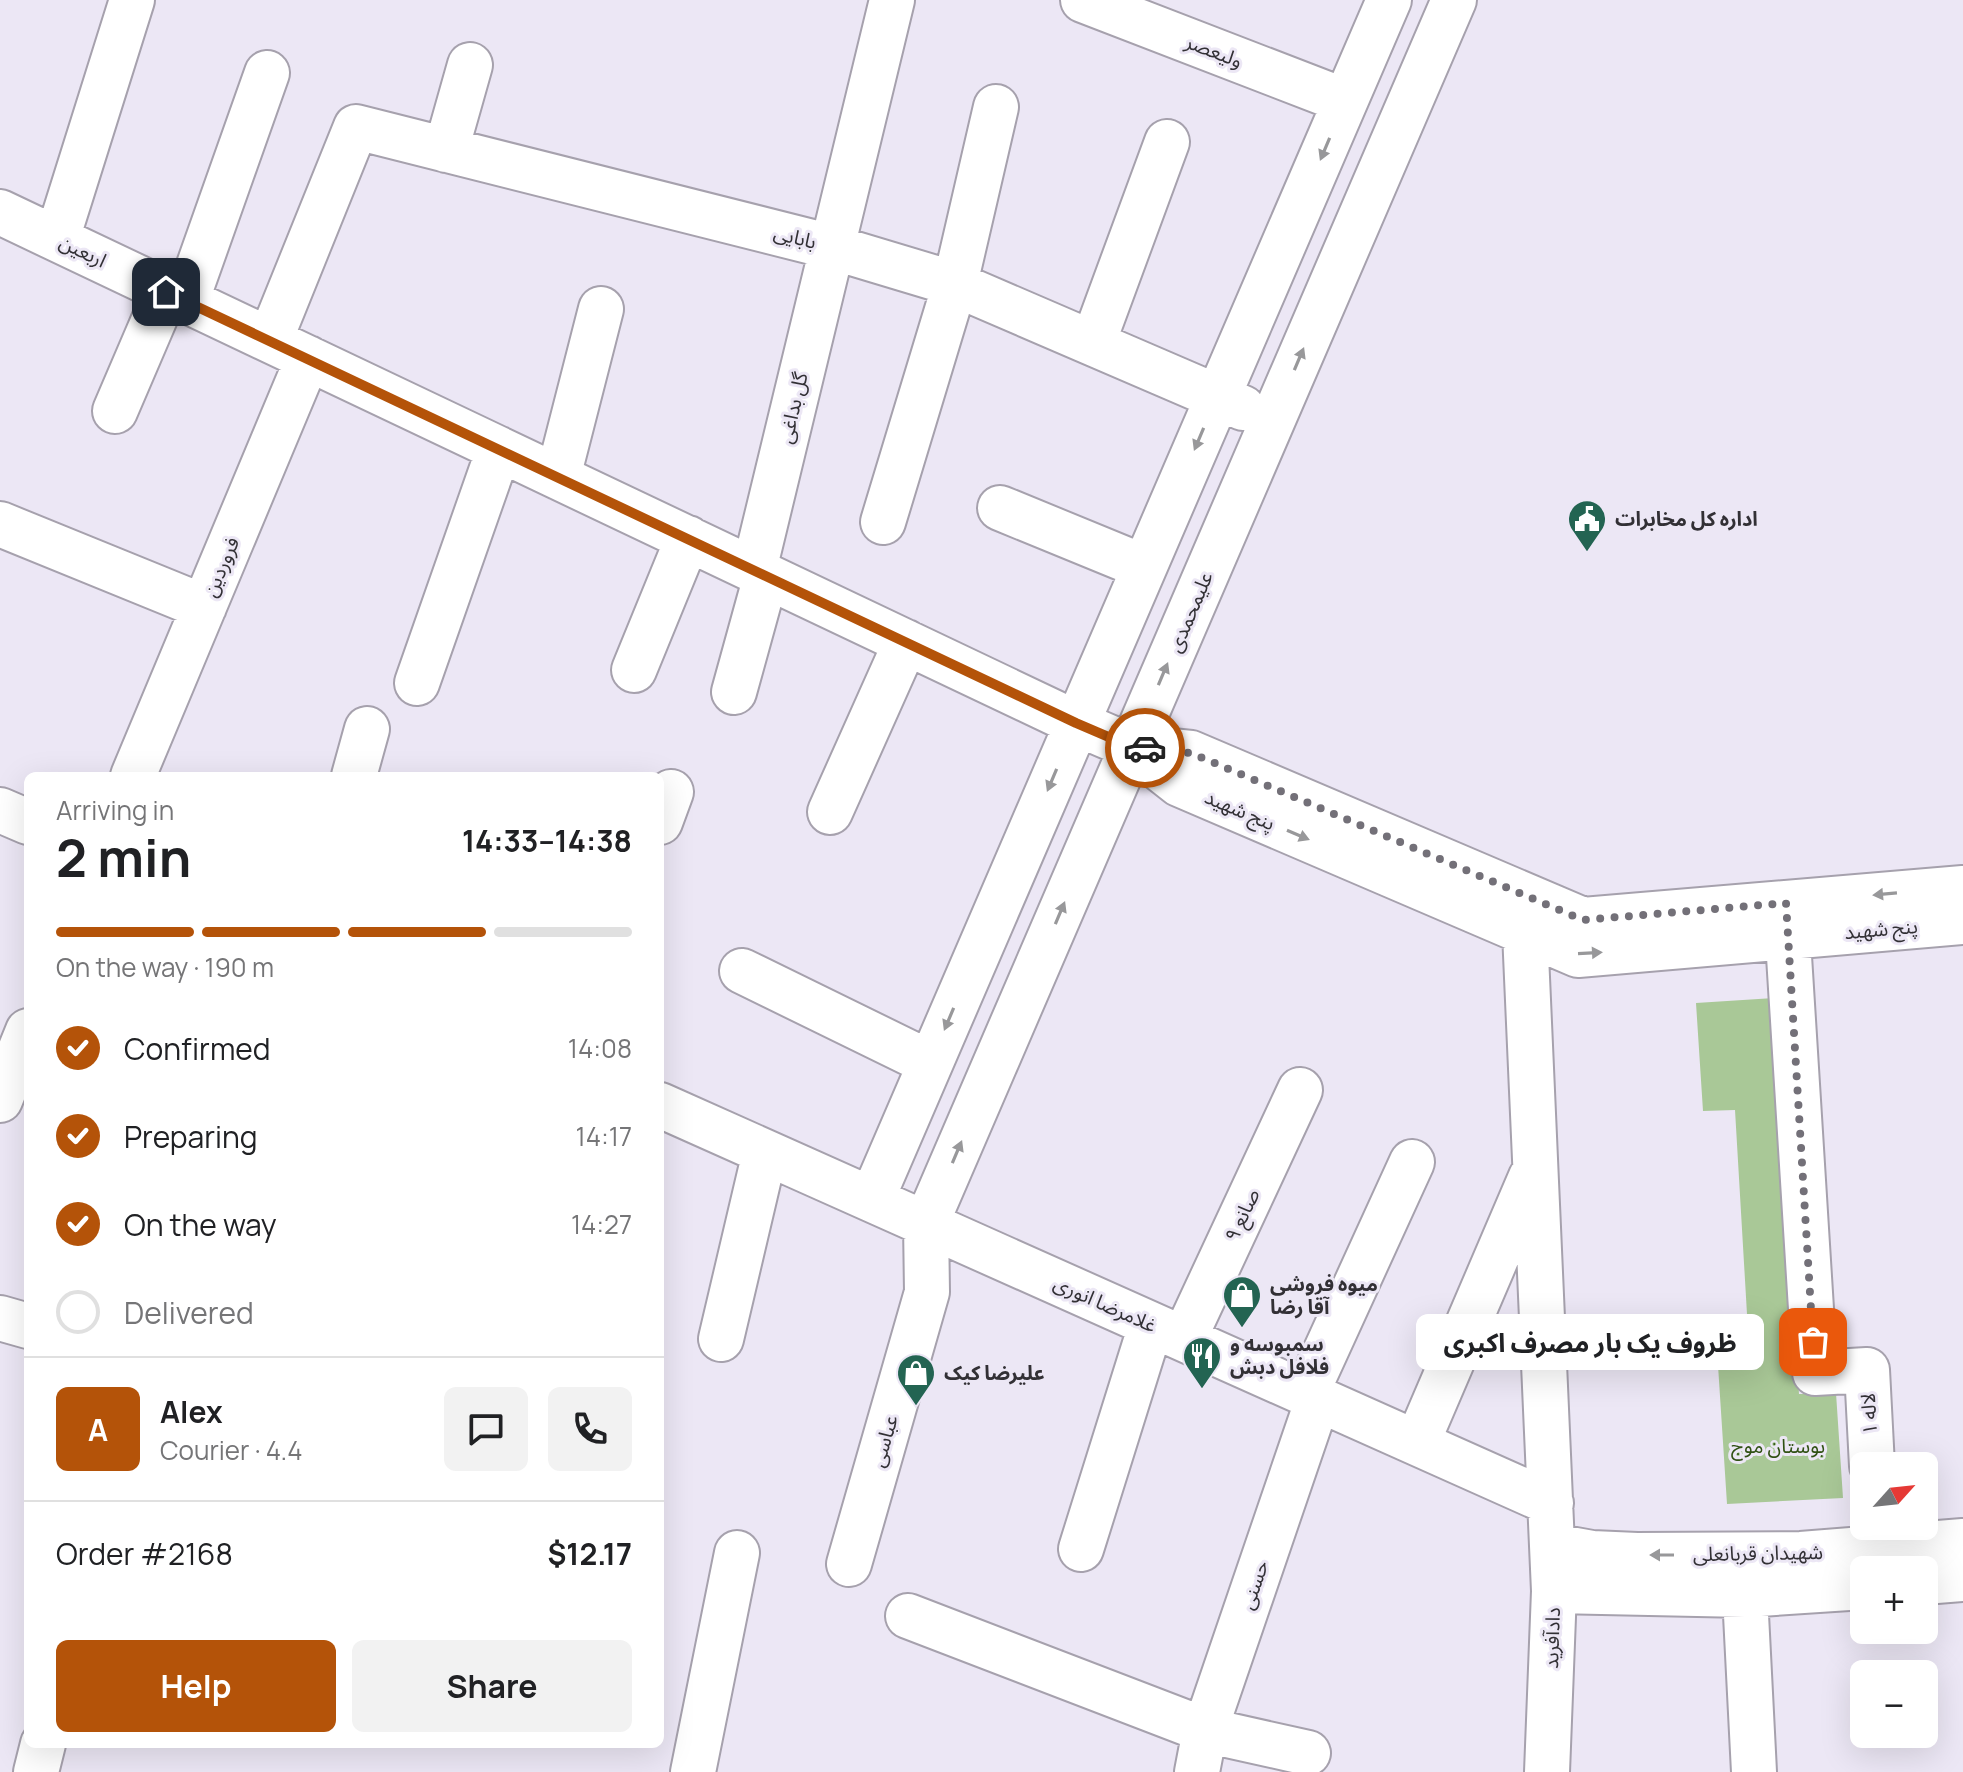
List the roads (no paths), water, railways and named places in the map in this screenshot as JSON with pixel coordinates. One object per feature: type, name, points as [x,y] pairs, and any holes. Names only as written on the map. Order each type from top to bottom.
[{"type":"street","points":[[57,239],[132,0]]},
{"type":"street","name":"گل بداغی","points":[[734,692],[832,247],[892,0]]},
{"type":"street","name":"ولیعصر","points":[[1083,0],[1345,101]]},
{"type":"street","points":[[872,1199],[1389,0]]},
{"type":"street","name":"علیمحمدی","points":[[926,1224],[1454,0]]},
{"type":"street","points":[[446,150],[470,65]]},
{"type":"street","points":[[115,411],[176,297],[267,73]]},
{"type":"street","points":[[883,522],[955,284],[996,107]]},
{"type":"street","name":"بابایی","points":[[270,340],[356,127],[832,247],[955,284],[1272,422]]},
{"type":"street","points":[[1093,343],[1167,142]]},
{"type":"street","name":"اربعین","points":[[0,212],[1076,723]]},
{"type":"street","points":[[558,477],[601,309]]},
{"type":"street","name":"فروردین","points":[[135,772],[308,358]]},
{"type":"street","points":[[417,683],[499,449]]},
{"type":"street","points":[[1000,508],[1144,567]]},
{"type":"street","points":[[0,524],[204,607]]},
{"type":"street","points":[[634,670],[688,538]]},
{"type":"street","points":[[830,812],[906,642]]},
{"type":"street","name":"پنج شهید","points":[[1076,723],[1132,747],[1179,784],[1528,915],[1583,920],[1963,922]]},
{"type":"street","points":[[355,772],[367,729]]},
{"type":"street","points":[[0,810],[24,820]]},
{"type":"street","name":"پنج شهید","points":[[1787,920],[1963,888]]},
{"type":"street","name":"دادآفرید","points":[[1528,915],[1554,1591],[1547,1772]]},
{"type":"street","name":"لاله ۱","points":[[1787,920],[1815,1373],[1867,1370],[1871,1452]]},
{"type":"street","points":[[742,971],[930,1063]]},
{"type":"street","points":[[0,1100],[24,1041]]},
{"type":"street","name":"صانع ۹","points":[[1081,1549],[1168,1332],[1300,1090]]},
{"type":"street","name":"غلامرضا انوری","points":[[664,1107],[1551,1503]]},
{"type":"street","points":[[721,1339],[765,1152]]},
{"type":"street","name":"حسنی","points":[[1197,1772],[1205,1730],[1312,1396],[1412,1162]]},
{"type":"street","points":[[1417,1443],[1536,1165]]},
{"type":"street","name":"عباسی","points":[[849,1564],[927,1292],[926,1224]]},
{"type":"street","points":[[0,1318],[24,1325]]},
{"type":"street","name":"شهیدان قربانعلی","points":[[1554,1591],[1745,1595],[1803,1573],[1872,1554],[1963,1541]]},
{"type":"street","name":"شهیدان قربانعلی","points":[[1553,1546],[1592,1553],[1803,1573]]},
{"type":"street","points":[[693,1772],[737,1553]]},
{"type":"street","points":[[1938,1581],[1963,1579]]},
{"type":"street","points":[[1745,1595],[1754,1772]]},
{"type":"street","points":[[908,1616],[1205,1730],[1308,1753]]},
{"type":"street","points":[[36,1772],[42,1748]]},
{"type":"place","name":"اداره کل مخابرات","points":[[1587,553]]},
{"type":"place","name":"میوه فروشی آقا رضا","points":[[1242,1329]]},
{"type":"place","name":"ظروف یک بار مصرف اکبری","points":[[1813,1342]]},
{"type":"place","name":"سمبوسه و فلافل دبش","points":[[1202,1390]]},
{"type":"place","name":"علیرضا کیک","points":[[916,1407]]},
{"type":"park label","name":"بوستان موج","points":[[1778,1446]]}]
